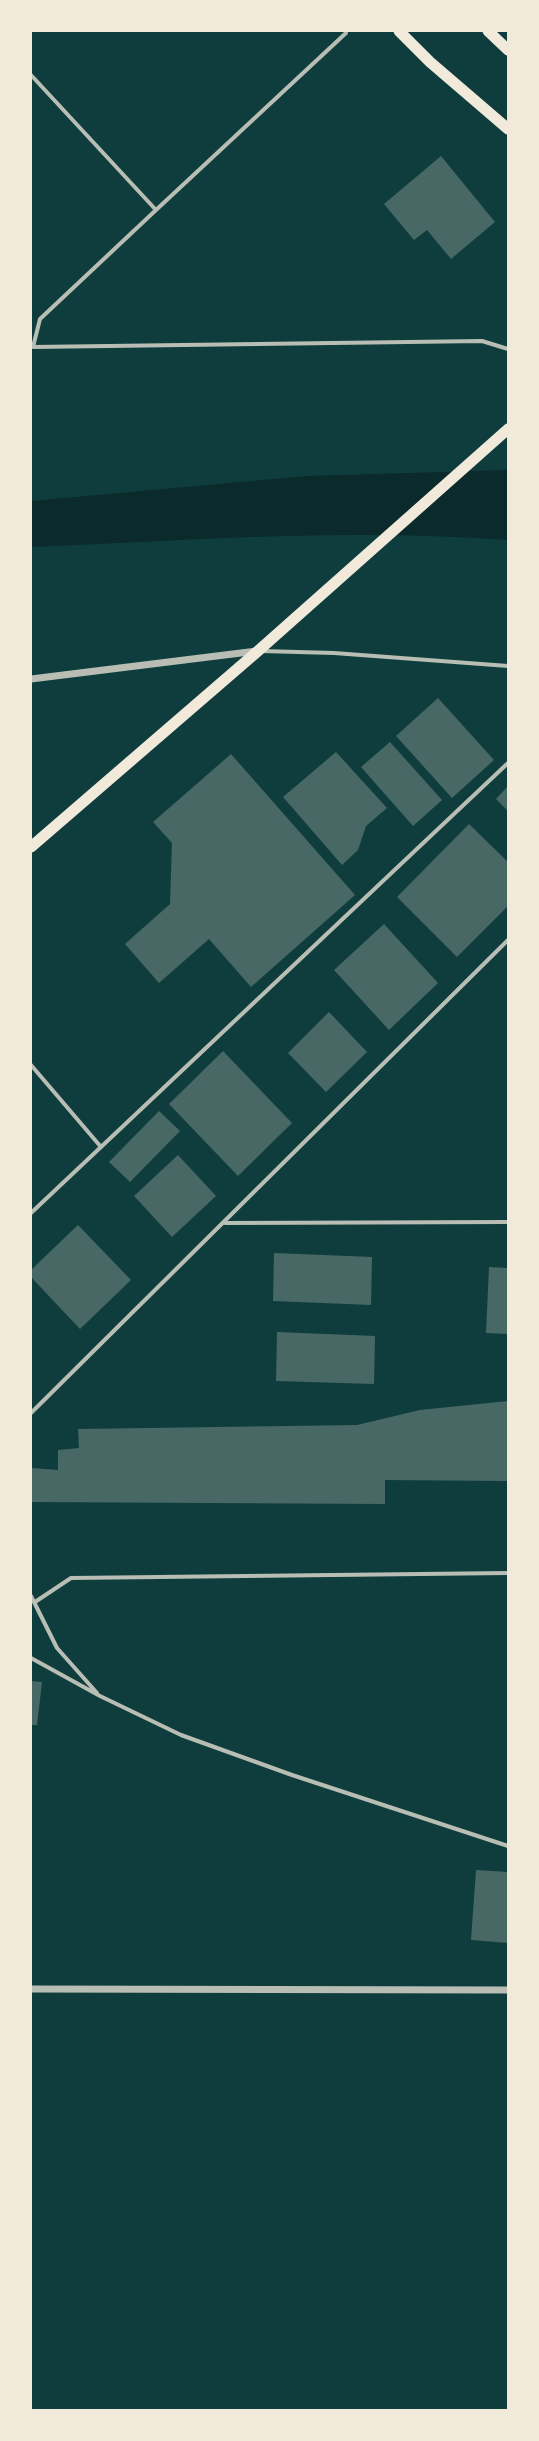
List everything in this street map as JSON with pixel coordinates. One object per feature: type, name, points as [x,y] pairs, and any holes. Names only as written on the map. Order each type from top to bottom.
[{"type":"highway","points":[[399,31],[430,62],[508,129]]},
{"type":"highway","points":[[488,31],[508,50]]},
{"type":"highway","points":[[31,847],[258,651],[508,429]]},
{"type":"street","points":[[346,34],[40,319],[32,347],[482,341],[508,349]]},
{"type":"street","points":[[31,75],[156,210]]},
{"type":"street","points":[[31,679],[258,651],[334,653],[508,666]]},
{"type":"street","points":[[31,1213],[508,763]]},
{"type":"street","points":[[31,1413],[225,1223],[508,940]]},
{"type":"street","points":[[31,1065],[101,1147]]},
{"type":"street","points":[[225,1223],[508,1222]]},
{"type":"street","points":[[35,1602],[71,1578],[508,1573]]},
{"type":"street","points":[[31,1596],[57,1648],[100,1696]]},
{"type":"street","points":[[31,1658],[100,1696],[203,1743],[292,1775],[508,1846]]},
{"type":"street","points":[[31,1988],[508,1990]]},
{"type":"water","points":[[508,470],[508,540],[389,535],[329,535],[270,536],[31,547],[31,501],[307,476]]},
{"type":"building","points":[[441,156],[495,222],[451,259],[427,230],[414,240],[384,204]]},
{"type":"building","points":[[438,698],[494,760],[452,798],[396,736]]},
{"type":"building","points":[[390,742],[442,800],[413,826],[361,767]]},
{"type":"building","points":[[336,752],[387,808],[366,826],[358,850],[342,865],[283,797]]},
{"type":"building","points":[[231,754],[355,895],[251,987],[209,939],[159,983],[125,944],[170,904],[172,843],[153,822]]},
{"type":"building","points":[[508,786],[508,811],[496,799]]},
{"type":"building","points":[[469,824],[508,862],[508,906],[457,957],[397,897]]},
{"type":"building","points":[[384,924],[438,983],[389,1030],[334,970]]},
{"type":"building","points":[[329,1012],[367,1052],[326,1092],[288,1053]]},
{"type":"building","points":[[223,1051],[292,1123],[238,1176],[169,1104]]},
{"type":"building","points":[[159,1111],[180,1131],[130,1182],[109,1162]]},
{"type":"building","points":[[178,1155],[216,1196],[172,1237],[134,1196]]},
{"type":"building","points":[[78,1225],[131,1280],[80,1329],[31,1277],[31,1270]]},
{"type":"building","points":[[274,1253],[372,1257],[371,1305],[273,1301]]},
{"type":"building","points":[[489,1267],[508,1268],[508,1334],[486,1333]]},
{"type":"building","points":[[277,1332],[375,1336],[374,1384],[276,1381]]},
{"type":"building","points":[[508,1401],[508,1481],[385,1480],[385,1504],[31,1502],[31,1468],[58,1470],[58,1450],[79,1448],[78,1429],[357,1425],[420,1410]]},
{"type":"building","points":[[31,1681],[42,1682],[37,1725],[31,1725]]},
{"type":"building","points":[[476,1870],[508,1872],[508,1943],[471,1940]]}]
